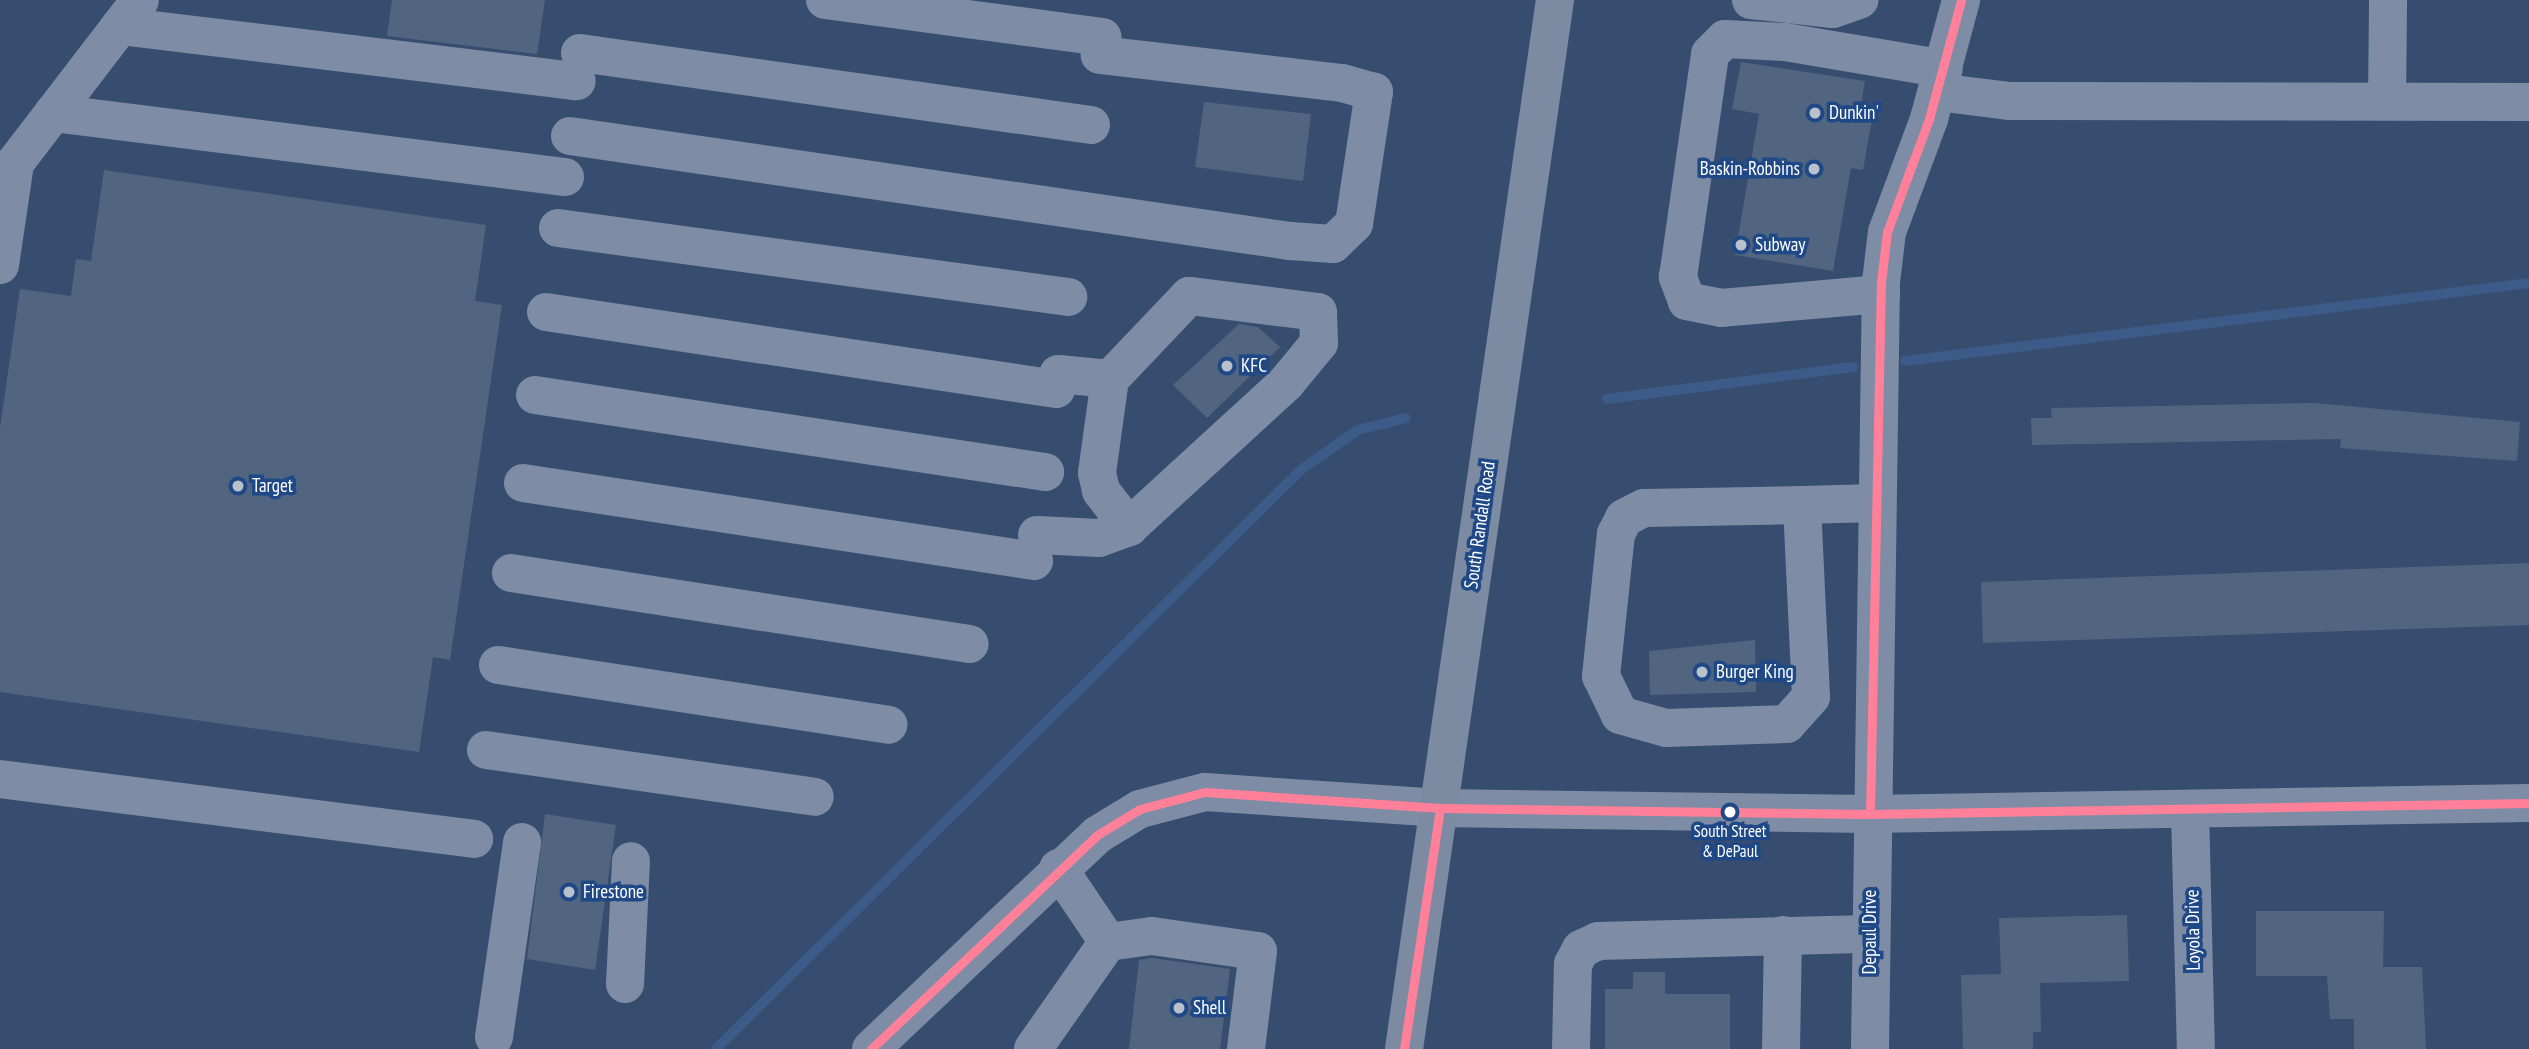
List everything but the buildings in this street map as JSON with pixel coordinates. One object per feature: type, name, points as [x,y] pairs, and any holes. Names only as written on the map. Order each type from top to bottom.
[{"type":"main road","name":"South Randall Road","points":[[1404,1049],[1555,0]]},
{"type":"street","points":[[570,136],[1290,241],[1333,244],[1354,224],[1374,92],[1342,83],[825,0]]},
{"type":"street","points":[[1751,0],[1833,9],[1859,0]]},
{"type":"street","name":"Depaul Drive","points":[[1870,1049],[1870,814],[1881,294],[1887,232],[1940,80],[1961,0]]},
{"type":"street","points":[[2388,0],[2388,101]]},
{"type":"street","points":[[0,265],[15,163],[130,13],[1091,125]]},
{"type":"street","points":[[1881,294],[1722,308],[1687,301],[1678,277],[1710,54],[1725,39],[1786,42],[1940,80],[2010,101],[2529,102]]},
{"type":"street","points":[[53,113],[565,177]]},
{"type":"street","points":[[558,228],[1068,297]]},
{"type":"street","points":[[523,483],[1035,548],[1099,538],[1129,527],[1286,383],[1319,343],[1318,312],[1189,296],[1110,379],[1097,473],[1101,491],[1129,527]]},
{"type":"street","points":[[547,312],[1057,381],[1110,379]]},
{"type":"street","points":[[535,395],[1045,472]]},
{"type":"street","points":[[1802,505],[1811,697],[1787,724],[1666,728],[1620,715],[1601,676],[1616,534],[1624,518],[1644,508],[1876,503]]},
{"type":"street","points":[[511,573],[970,644]]},
{"type":"street","points":[[498,665],[888,725]]},
{"type":"street","points":[[486,750],[815,797]]},
{"type":"street","points":[[0,779],[474,839]]},
{"type":"street","points":[[871,1049],[1058,868],[1132,813],[1206,792],[1440,808],[1870,814],[2529,803]]},
{"type":"street","name":"Loyola Drive","points":[[2190,810],[2196,1049]]},
{"type":"street","points":[[494,1037],[522,842]]},
{"type":"street","points":[[625,984],[631,861]]},
{"type":"street","points":[[1058,868],[1108,942]]},
{"type":"street","points":[[1571,1049],[1573,964],[1581,949],[1613,938],[1870,934]]},
{"type":"street","points":[[1781,1049],[1783,935]]},
{"type":"street","points":[[1033,1049],[1108,942],[1152,936],[1258,951],[1246,1049]]},
{"type":"waterway","points":[[1905,361],[2529,283]]},
{"type":"waterway","points":[[1607,399],[1853,367]]},
{"type":"waterway","points":[[716,1049],[1302,469],[1358,430],[1406,418]]},
{"type":"transit line","points":[[1870,814],[1881,282],[1887,232],[1929,119],[1961,0]]},
{"type":"transit line","points":[[871,1049],[1097,835],[1140,809],[1205,792],[1440,808],[1870,814],[2529,803]]},
{"type":"transit line","points":[[1404,1049],[1440,808]]},
{"type":"place","name":"Dunkin'","points":[[1815,113]]},
{"type":"place","name":"Baskin-Robbins","points":[[1814,169]]},
{"type":"place","name":"Subway","points":[[1741,245]]},
{"type":"place","name":"KFC","points":[[1227,366]]},
{"type":"place","name":"Target","points":[[238,486]]},
{"type":"place","name":"Burger King","points":[[1702,672]]},
{"type":"place","name":"South Street & DePaul","points":[[1730,812]]},
{"type":"place","name":"Firestone","points":[[569,892]]},
{"type":"place","name":"Shell","points":[[1179,1008]]}]
